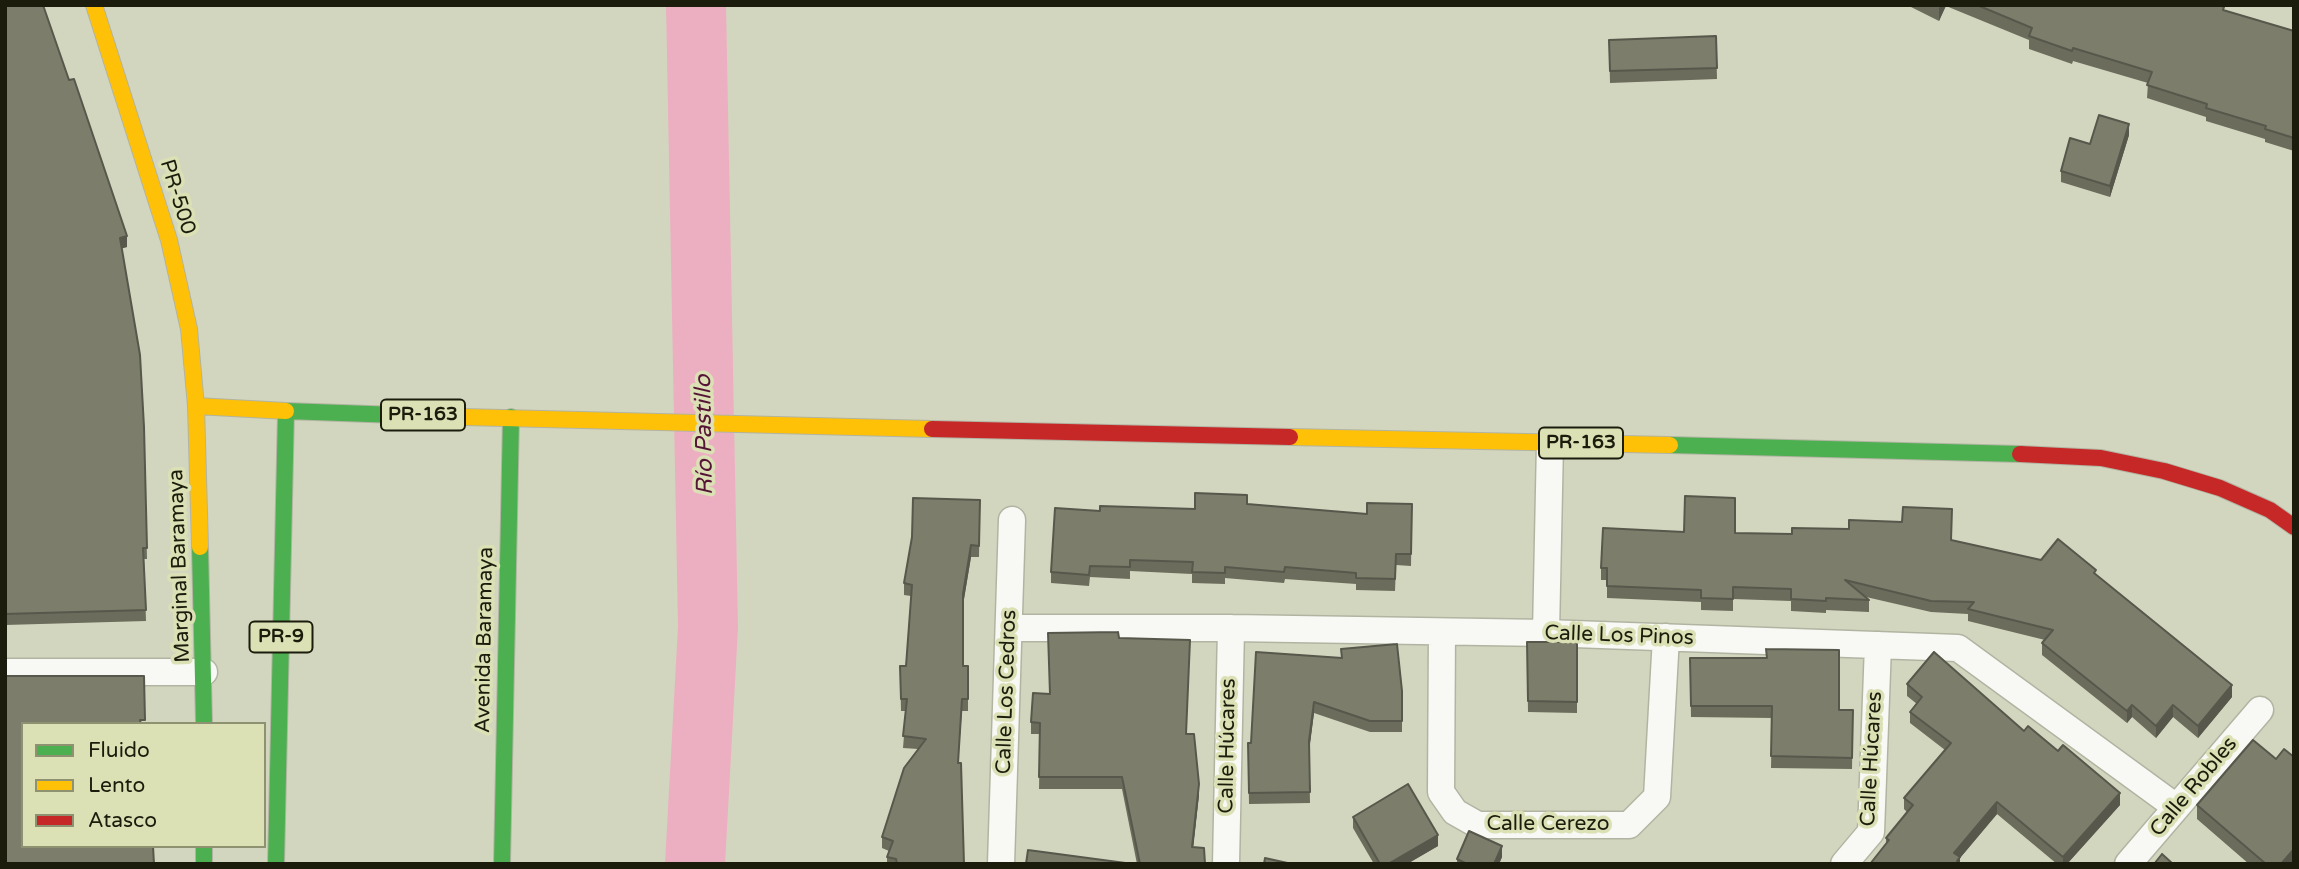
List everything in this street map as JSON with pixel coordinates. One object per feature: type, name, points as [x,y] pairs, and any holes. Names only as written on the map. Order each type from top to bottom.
[{"type":"main road","name":"PR-500","points":[[94,5],[169,240],[189,329],[197,406]]},
{"type":"main road","name":"PR-163","points":[[197,406],[560,420],[2041,453],[2101,457],[2164,471],[2220,488],[2270,510],[2294,527]]},
{"type":"main road","name":"Marginal Baramaya","points":[[197,406],[204,722]]},
{"type":"main road","name":"PR-9","points":[[276,864],[286,411]]},
{"type":"main road","name":"Avenida Baramaya","points":[[502,864],[511,418]]},
{"type":"street","points":[[1546,633],[1550,443]]},
{"type":"street","name":"Calle Los Cedros","points":[[1001,864],[1012,520]]},
{"type":"street","name":"Calle Los Pinos","points":[[1009,628],[1546,633],[1958,648],[2176,807]]},
{"type":"street","name":"Calle Húcares","points":[[1226,864],[1231,628]]},
{"type":"street","name":"Calle Cerezo","points":[[1442,632],[1441,792],[1455,812],[1478,825],[1629,825],[1657,797],[1666,637]]},
{"type":"street","name":"Calle Húcares","points":[[1844,864],[1871,832],[1878,645]]},
{"type":"street","points":[[5,671],[204,672]]},
{"type":"street","name":"Calle Robles","points":[[2128,864],[2260,710]]},
{"type":"building","points":[[5,5],[43,5],[69,80],[74,79],[127,236],[120,238],[140,355],[144,427],[147,548],[143,548],[146,610],[5,614]]},
{"type":"building","points":[[1977,5],[2220,5],[2224,7],[2223,10],[2294,31],[2294,138],[2265,129],[2266,126],[2206,108],[2207,104],[2147,85],[2152,72],[2073,48],[2072,51],[2029,36],[2032,28]]},
{"type":"building","points":[[1716,36],[1717,68],[1610,71],[1609,40]]},
{"type":"building","points":[[2099,115],[2129,124],[2110,186],[2061,171],[2070,138],[2090,144]]},
{"type":"building","points":[[1195,493],[1247,495],[1247,504],[1367,514],[1367,503],[1412,504],[1411,554],[1396,554],[1395,579],[1356,578],[1356,573],[1285,567],[1284,572],[1225,567],[1225,573],[1192,572],[1193,562],[1130,560],[1130,567],[1090,566],[1089,575],[1051,572],[1055,508],[1100,511],[1100,506],[1195,509]]},
{"type":"building","points":[[1685,496],[1735,498],[1735,533],[1792,534],[1792,528],[1849,529],[1849,520],[1902,522],[1903,507],[1952,509],[1951,540],[2041,560],[2058,539],[2096,570],[2094,573],[2232,685],[2198,726],[2173,705],[2156,726],[2132,705],[2127,711],[2042,643],[2053,630],[1968,609],[1974,602],[1931,601],[1845,580],[1869,600],[1791,599],[1791,589],[1733,587],[1733,599],[1701,598],[1701,590],[1607,586],[1607,568],[1601,568],[1603,528],[1684,532]]},
{"type":"building","points":[[913,498],[980,500],[979,546],[971,545],[963,594],[963,666],[968,666],[968,699],[962,699],[958,763],[961,763],[964,864],[897,864],[896,859],[887,857],[893,841],[882,837],[904,768],[926,739],[903,736],[907,699],[901,699],[900,666],[906,666],[912,585],[904,583],[912,537]]},
{"type":"building","points":[[1118,632],[1119,638],[1190,640],[1186,734],[1194,734],[1199,784],[1192,847],[1204,848],[1205,864],[1140,864],[1122,777],[1039,777],[1040,723],[1031,722],[1033,693],[1050,694],[1048,633]]},
{"type":"building","points":[[1527,642],[1577,642],[1577,702],[1528,701]]},
{"type":"building","points":[[1397,644],[1402,721],[1370,721],[1314,702],[1309,741],[1310,792],[1249,793],[1248,743],[1251,743],[1256,652],[1342,658],[1341,649]]},
{"type":"building","points":[[1766,649],[1839,650],[1839,710],[1853,710],[1852,758],[1771,756],[1772,706],[1691,706],[1690,658],[1767,658]]},
{"type":"building","points":[[1934,652],[2024,731],[2028,726],[2058,751],[2063,745],[2120,793],[2063,857],[1997,802],[1954,853],[1960,857],[1957,861],[1961,864],[1870,864],[1889,840],[1886,838],[1913,805],[1904,798],[1951,743],[1910,712],[1922,697],[1907,684]]},
{"type":"building","points":[[5,676],[144,676],[145,720],[140,722],[21,722],[21,848],[153,848],[154,864],[5,864]]},
{"type":"building","points":[[2253,740],[2276,759],[2284,749],[2294,757],[2294,849],[2281,864],[2266,864],[2197,805]]},
{"type":"building","points":[[1408,784],[1438,835],[1388,864],[1380,864],[1353,817]]},
{"type":"building","points":[[1469,831],[1502,846],[1494,864],[1467,864],[1457,859]]},
{"type":"building","points":[[1028,850],[1133,864],[1026,864]]},
{"type":"building","points":[[2162,854],[2173,864],[2154,864]]},
{"type":"building","points":[[1265,858],[1292,864],[1264,864]]},
{"type":"waterway","name":"Río Pastillo","points":[[695,864],[708,627],[696,5]]},
{"type":"traffic: fast","points":[[276,864],[286,411],[425,416]]},
{"type":"traffic: fast","points":[[502,864],[511,417]]},
{"type":"traffic: fast","points":[[1670,445],[2020,454]]},
{"type":"traffic: fast","points":[[200,547],[204,722]]},
{"type":"traffic: fast","points":[[204,848],[204,864]]},
{"type":"traffic: slow","points":[[94,5],[169,240],[189,329],[196,406],[200,547]]},
{"type":"traffic: slow","points":[[196,406],[286,411]]},
{"type":"traffic: slow","points":[[425,416],[932,429]]},
{"type":"traffic: slow","points":[[1290,437],[1670,445]]},
{"type":"traffic: jam","points":[[932,429],[1290,437]]},
{"type":"traffic: jam","points":[[2020,454],[2101,458],[2164,471],[2220,488],[2270,510],[2294,527]]}]
